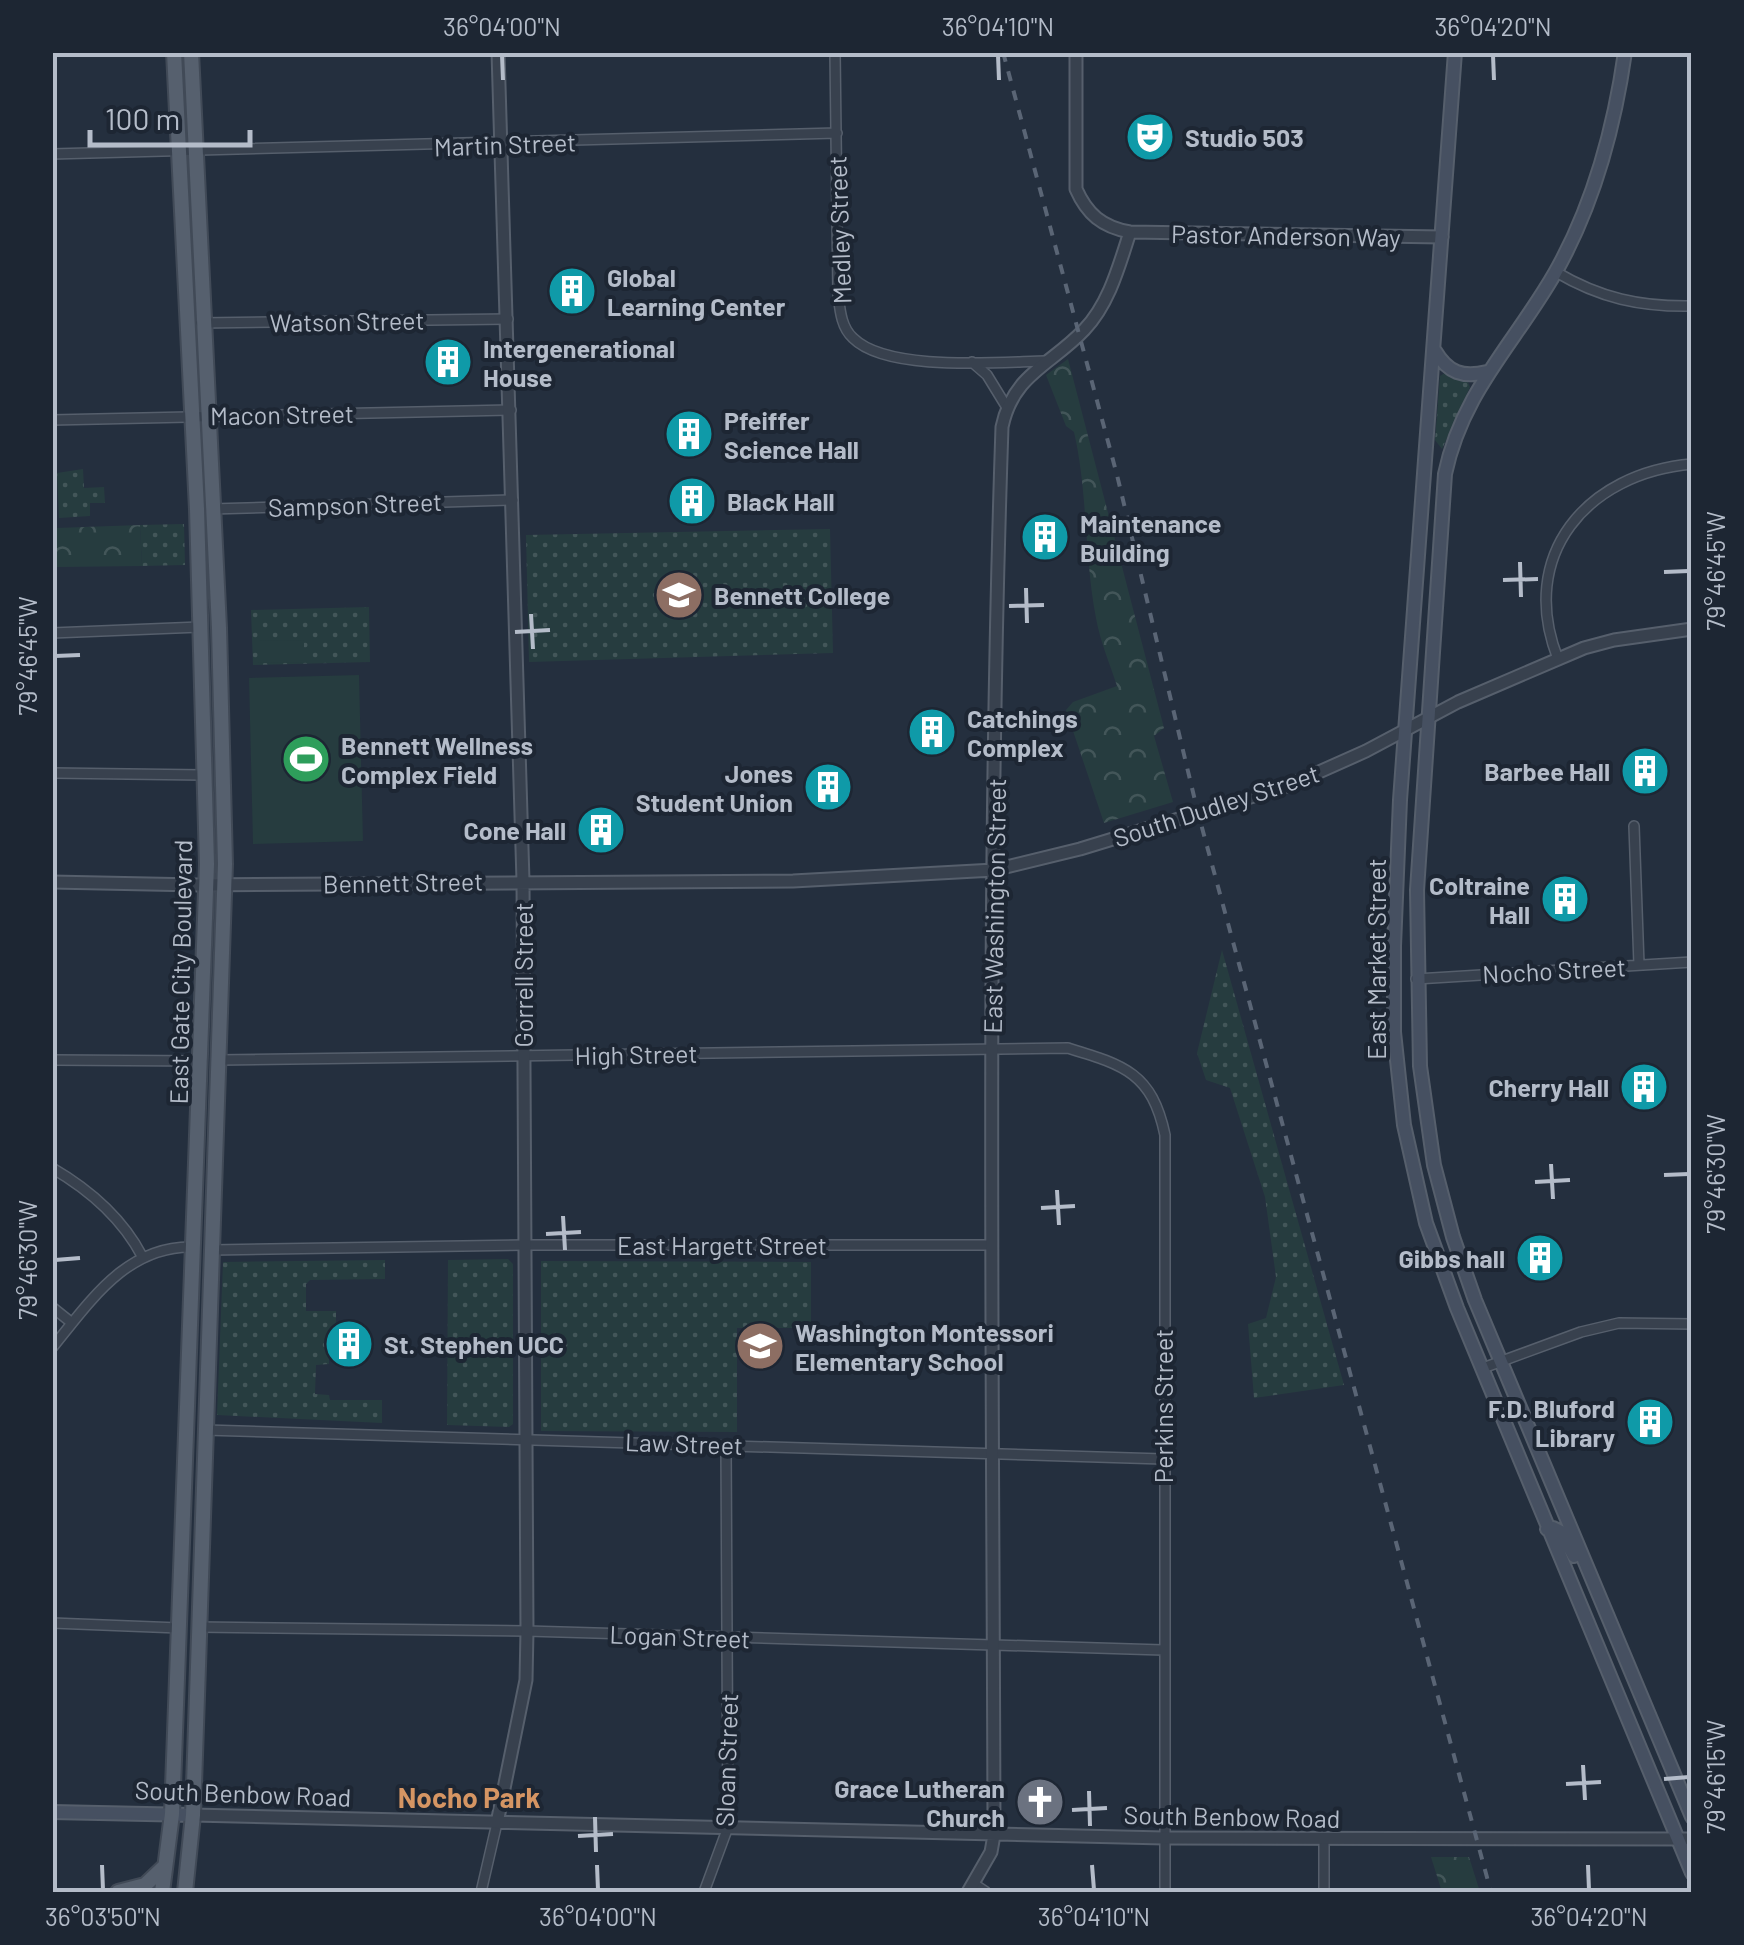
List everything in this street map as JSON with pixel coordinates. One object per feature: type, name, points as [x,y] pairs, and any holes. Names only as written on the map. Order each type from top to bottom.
[{"type":"main road","name":"East Gate City Boulevard","points":[[162,1892],[172,1814],[207,885],[196,509],[174,52]]},
{"type":"main road","name":"East Gate City Boulevard","points":[[184,1892],[193,1814],[225,884],[224,776],[191,52]]},
{"type":"main road","name":"East Market Street","points":[[1454,52],[1394,934],[1394,1032],[1404,1125],[1426,1222],[1547,1529],[1685,1839],[1692,1873]]},
{"type":"main road","name":"East Market Street","points":[[1625,52],[1604,160],[1556,272],[1487,372],[1460,421],[1445,474],[1417,879],[1416,979],[1420,1066],[1434,1164],[1452,1238],[1692,1817]]},
{"type":"main road","points":[[1434,352],[1452,372],[1464,376],[1487,372]]},
{"type":"main road","points":[[1428,446],[1437,452],[1445,474]]},
{"type":"main road","points":[[1547,1529],[1560,1532],[1601,1601]]},
{"type":"main road","name":"South Benbow Road","points":[[52,1812],[193,1814]]},
{"type":"main road","points":[[118,1892],[145,1885],[166,1866]]},
{"type":"street","name":"Gorrell Street","points":[[481,1892],[526,1680],[527,1631],[523,881],[498,52]]},
{"type":"street","name":"Medley Street","points":[[835,52],[838,294],[842,322],[848,333],[884,357],[1046,361]]},
{"type":"street","points":[[972,362],[987,375],[1006,406],[1016,388],[1086,329],[1102,308],[1130,232],[1111,229],[1096,219],[1083,205],[1076,189],[1076,52]]},
{"type":"street","name":"Martin Street","points":[[52,154],[837,133]]},
{"type":"street","name":"Pastor Anderson Way","points":[[1130,232],[1442,237]]},
{"type":"street","points":[[1556,272],[1591,291],[1626,302],[1692,306]]},
{"type":"street","name":"Watson Street","points":[[187,324],[508,319]]},
{"type":"street","name":"East Washington Street","points":[[994,1835],[992,1050],[997,575],[1006,406]]},
{"type":"street","name":"Macon Street","points":[[52,420],[511,410]]},
{"type":"street","points":[[1558,659],[1548,635],[1544,602],[1553,554],[1566,532],[1579,514],[1619,482],[1660,466],[1692,464]]},
{"type":"street","name":"Sampson Street","points":[[196,509],[513,500]]},
{"type":"street","points":[[52,633],[200,627]]},
{"type":"street","name":"South Dudley Street","points":[[994,870],[1080,849],[1290,786],[1558,659],[1614,640],[1692,629]]},
{"type":"street","points":[[52,774],[203,775]]},
{"type":"street","points":[[1634,826],[1640,965]]},
{"type":"street","name":"Bennett Street","points":[[52,882],[207,885],[793,881],[994,870]]},
{"type":"street","name":"Nocho Street","points":[[1416,979],[1692,962]]},
{"type":"street","name":"Perkins Street","points":[[992,1050],[1068,1048],[1117,1063],[1151,1094],[1160,1111],[1164,1136],[1165,1892]]},
{"type":"street","name":"High Street","points":[[220,1060],[992,1050]]},
{"type":"street","points":[[52,1060],[202,1061]]},
{"type":"street","points":[[52,1168],[86,1190],[117,1218],[142,1256]]},
{"type":"street","name":"East Hargett Street","points":[[213,1250],[991,1245]]},
{"type":"street","points":[[52,1348],[118,1272],[142,1256],[168,1247],[195,1246]]},
{"type":"street","points":[[52,1307],[72,1323]]},
{"type":"street","points":[[1483,1368],[1581,1332],[1619,1323],[1692,1324]]},
{"type":"street","name":"Law Street","points":[[205,1430],[1162,1459]]},
{"type":"street","name":"Sloan Street","points":[[704,1892],[728,1828],[726,1444]]},
{"type":"street","points":[[52,1623],[179,1628]]},
{"type":"street","name":"Logan Street","points":[[198,1627],[527,1631],[1163,1650]]},
{"type":"street","name":"South Benbow Road","points":[[193,1814],[1164,1838],[1685,1839]]},
{"type":"street","points":[[986,1892],[971,1888],[991,1852],[994,1835]]},
{"type":"street","points":[[1324,1840],[1324,1892]]},
{"type":"green space","points":[[1068,359],[1164,728],[1154,736],[1173,802],[1104,823],[1066,710],[1073,702],[1117,686],[1096,618],[1074,432],[1066,426],[1046,375]]},
{"type":"green space","points":[[1445,373],[1468,382],[1470,387],[1442,449],[1435,440],[1440,376]]},
{"type":"green space","points":[[83,469],[84,488],[104,487],[105,503],[90,503],[90,516],[59,518],[57,473]]},
{"type":"green space","points":[[184,524],[185,565],[142,566],[140,525]]},
{"type":"green space","points":[[140,525],[142,566],[57,567],[57,528]]},
{"type":"green space","points":[[830,529],[833,653],[529,662],[526,535]]},
{"type":"green space","points":[[369,607],[370,662],[253,665],[251,610]]},
{"type":"green space","points":[[304,640],[304,662],[258,663],[258,641]]},
{"type":"green space","name":"Bennett Wellness Complex Field","points":[[359,675],[363,841],[253,844],[249,678]]},
{"type":"green space","points":[[1222,950],[1344,1385],[1254,1398],[1248,1324],[1266,1318],[1276,1277],[1265,1197],[1230,1088],[1206,1080],[1197,1053]]},
{"type":"green space","points":[[508,1259],[513,1264],[513,1424],[447,1425],[448,1260]]},
{"type":"green space","points":[[385,1260],[385,1279],[310,1280],[306,1284],[306,1311],[336,1311],[336,1340],[329,1342],[329,1364],[316,1365],[315,1394],[329,1395],[330,1400],[382,1400],[382,1423],[217,1415],[223,1262]]},
{"type":"green space","points":[[541,1261],[811,1262],[811,1328],[737,1328],[737,1432],[541,1431]]},
{"type":"green space","points":[[1431,1857],[1469,1857],[1480,1892],[1442,1892]]},
{"type":"railway","points":[[1003,52],[1117,475],[1198,813],[1491,1892]]},
{"type":"place","name":"Studio 503","points":[[1150,137]]},
{"type":"place","name":"Global Learning Center","points":[[572,291]]},
{"type":"place","name":"Intergenerational House","points":[[448,362]]},
{"type":"place","name":"Pfeiffer Science Hall","points":[[689,434]]},
{"type":"place","name":"Black Hall","points":[[692,501]]},
{"type":"place","name":"Maintenance Building","points":[[1045,537]]},
{"type":"place","name":"Bennett College","points":[[679,595]]},
{"type":"place","name":"Catchings Complex","points":[[932,732]]},
{"type":"place","name":"Bennett Wellness Complex Field","points":[[306,759]]},
{"type":"place","name":"Barbee Hall","points":[[1645,771]]},
{"type":"place","name":"Jones Student Union","points":[[828,787]]},
{"type":"place","name":"Cone Hall","points":[[601,830]]},
{"type":"place","name":"Coltraine Hall","points":[[1565,899]]},
{"type":"place","name":"Cherry Hall","points":[[1644,1087]]},
{"type":"place","name":"Gibbs hall","points":[[1540,1258]]},
{"type":"place","name":"St. Stephen UCC","points":[[349,1344]]},
{"type":"place","name":"Washington Montessori Elementary School","points":[[760,1346]]},
{"type":"place","name":"F.D. Bluford Library","points":[[1650,1422]]},
{"type":"place","name":"Grace Lutheran Church","points":[[1040,1802]]},
{"type":"district","name":"Nocho Park","points":[[469,1797]]}]
